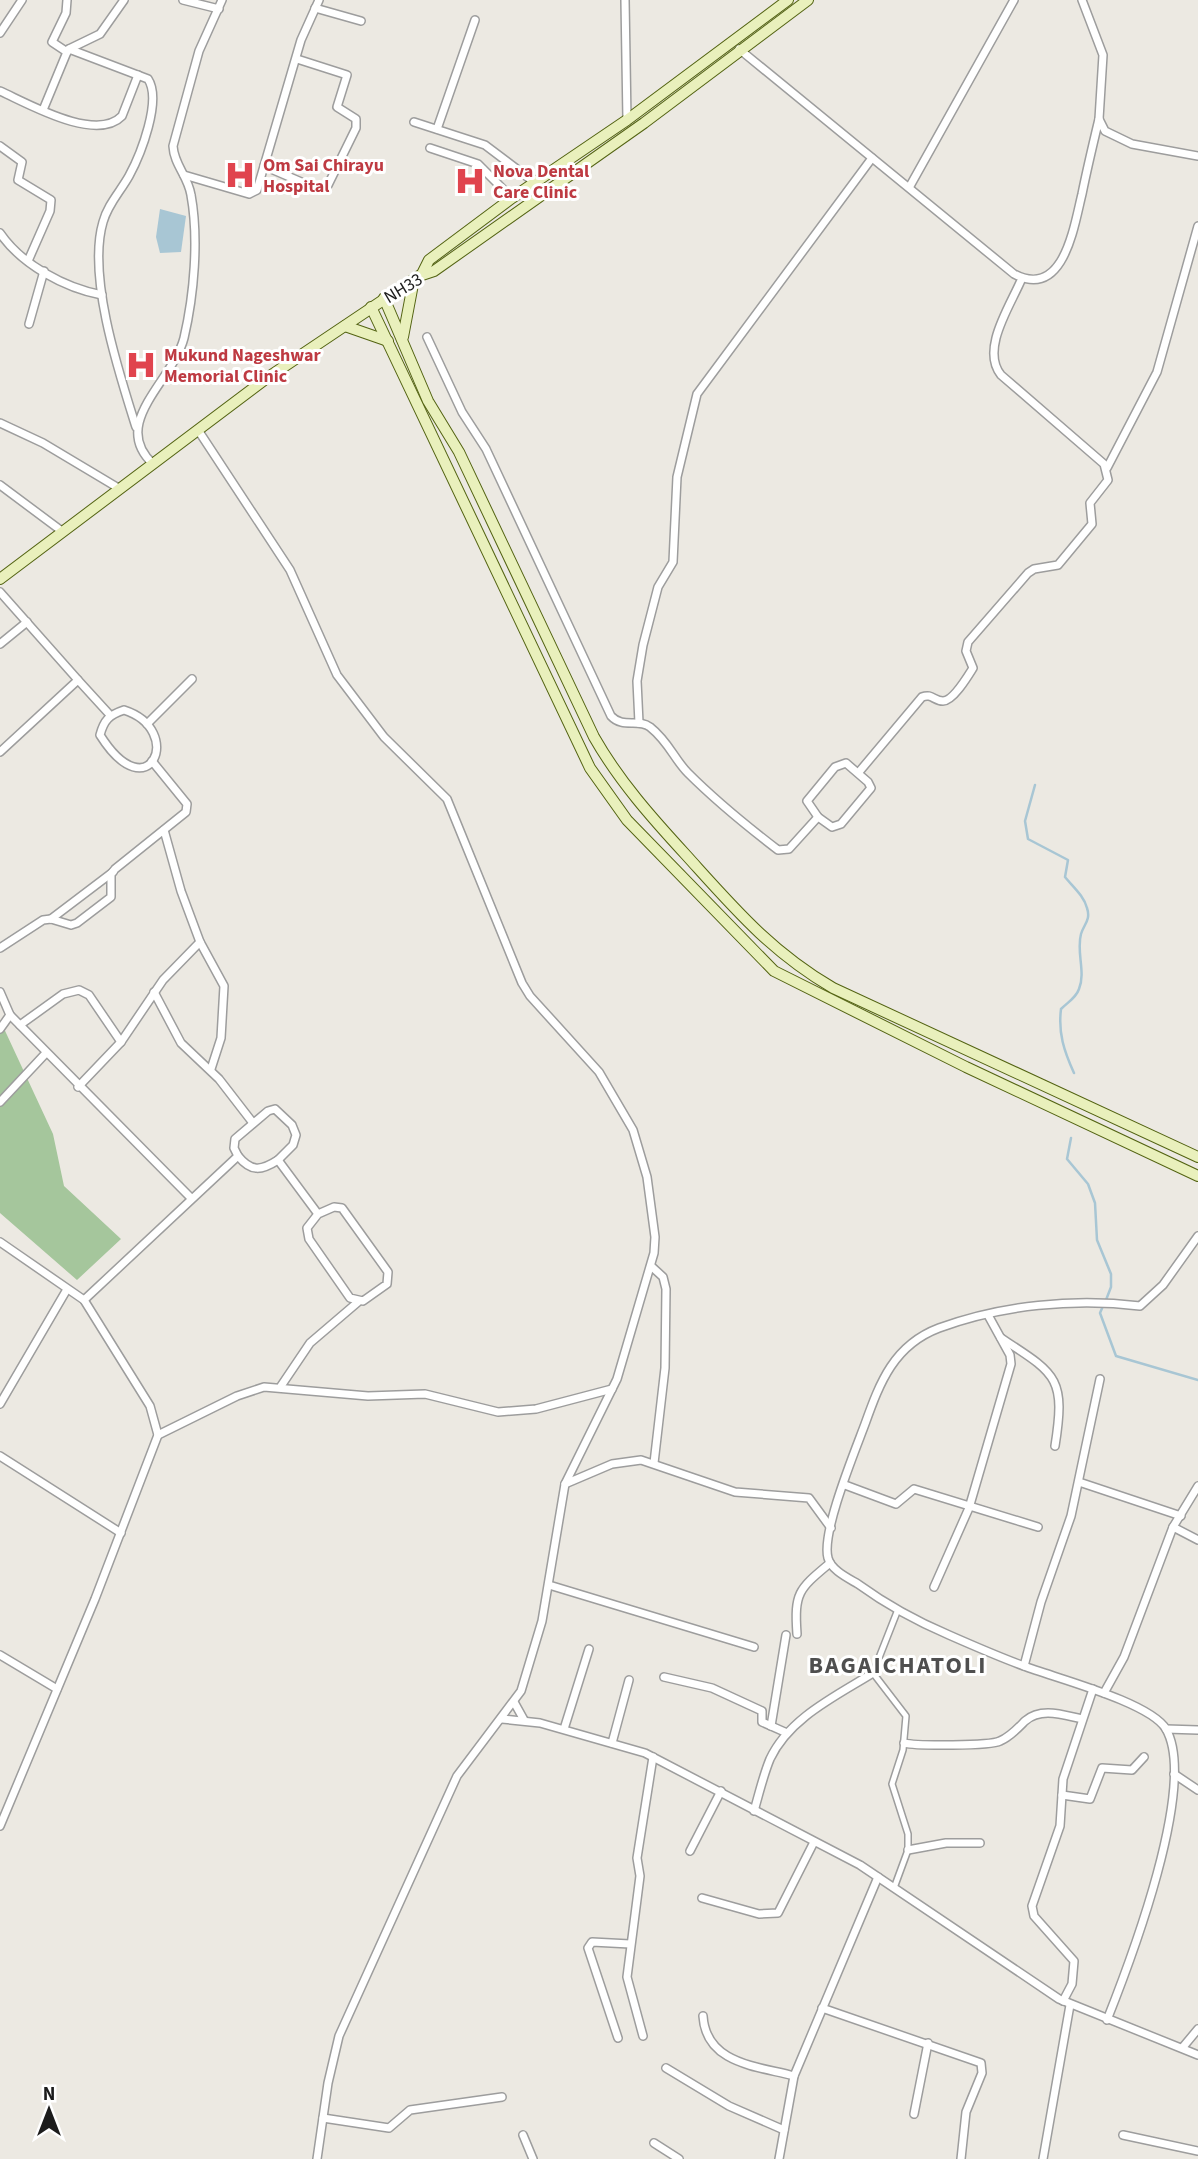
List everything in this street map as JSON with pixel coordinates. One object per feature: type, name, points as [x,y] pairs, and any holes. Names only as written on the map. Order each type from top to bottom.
[{"type":"main road","points":[[403,337],[418,277],[429,260],[534,182],[627,120],[788,0]]},
{"type":"main road","name":"NH33","points":[[0,579],[267,378],[384,298],[418,277],[434,271],[577,172],[808,0]]},
{"type":"main road","points":[[384,298],[403,337],[428,401],[459,452],[594,737],[614,773],[752,929],[794,965],[833,988],[1198,1157]]},
{"type":"main road","points":[[371,307],[590,768],[627,820],[774,971],[966,1067],[1198,1176]]},
{"type":"main road","points":[[345,326],[388,341]]},
{"type":"street","points":[[0,33],[22,0]]},
{"type":"street","points":[[67,0],[66,13],[52,42],[68,51],[138,75],[152,85],[153,105],[130,174],[103,220],[99,246],[102,295],[108,327],[140,450],[153,464]]},
{"type":"street","points":[[43,110],[68,51],[100,34],[124,0]]},
{"type":"street","points":[[183,0],[219,9]]},
{"type":"street","points":[[136,428],[184,339],[193,255],[192,198],[184,175],[175,161],[174,138],[199,51],[222,0]]},
{"type":"street","points":[[625,0],[627,120]]},
{"type":"street","points":[[910,186],[1014,0]]},
{"type":"street","points":[[739,49],[1022,278],[1036,280],[1057,267],[1069,247],[1099,119],[1103,55],[1082,0]]},
{"type":"street","points":[[184,175],[249,194],[257,190],[303,32],[317,4],[362,22]]},
{"type":"street","points":[[437,129],[475,20]]},
{"type":"street","points":[[264,166],[320,190],[328,185],[356,128],[356,119],[337,107],[347,75],[297,59]]},
{"type":"street","points":[[0,92],[81,125],[118,121],[125,111],[138,75]]},
{"type":"street","points":[[1099,119],[1105,131],[1117,139],[1198,156]]},
{"type":"street","points":[[414,122],[485,145],[534,182]]},
{"type":"street","points":[[0,146],[22,162],[18,180],[51,200],[50,211],[27,261]]},
{"type":"street","points":[[430,148],[478,164],[512,198]]},
{"type":"street","points":[[639,723],[638,681],[643,645],[658,587],[673,562],[677,477],[697,394],[872,158]]},
{"type":"street","points":[[859,772],[922,697],[948,699],[973,668],[966,652],[968,642],[1028,573],[1034,569],[1058,565],[1091,526],[1093,518],[1090,503],[1108,480],[1107,468],[1157,372],[1198,226]]},
{"type":"street","points":[[0,233],[27,261],[75,287],[102,295]]},
{"type":"street","points":[[29,324],[44,271]]},
{"type":"street","points":[[1022,278],[994,345],[993,363],[1001,375],[1107,468]]},
{"type":"street","points":[[427,337],[463,412],[492,460],[611,716],[620,723],[639,723],[651,728],[674,750],[688,773],[778,850],[789,849],[818,817]]},
{"type":"street","points":[[0,424],[43,443],[120,489]]},
{"type":"street","points":[[198,430],[290,570],[337,676],[384,737],[447,799],[522,983],[530,996],[600,1072],[633,1130],[641,1153],[655,1237],[651,1266],[625,1357],[565,1484],[542,1621],[514,1703],[471,1755],[446,1800],[339,2036],[317,2159]]},
{"type":"street","points":[[0,485],[63,532]]},
{"type":"street","points":[[0,593],[110,715]]},
{"type":"street","points":[[0,644],[27,622]]},
{"type":"street","points":[[147,724],[192,679]]},
{"type":"street","points":[[0,752],[4,741],[78,680]]},
{"type":"street","points":[[124,710],[135,713],[147,724],[157,738],[158,748],[152,761],[134,769],[125,766],[111,752],[100,736],[103,722],[110,715],[124,710]]},
{"type":"street","points":[[51,919],[186,812],[187,804],[152,761]]},
{"type":"street","points":[[846,763],[859,772],[869,783],[870,790],[841,824],[832,827],[818,817],[807,801],[835,767],[846,763]]},
{"type":"street","points":[[164,831],[181,891],[200,942],[225,993],[221,1038],[211,1069]]},
{"type":"street","points":[[0,948],[43,920],[75,924],[109,899],[113,892],[113,872]]},
{"type":"street","points":[[78,1087],[121,1042],[154,992],[200,942]]},
{"type":"street","points":[[20,1025],[63,994],[79,990],[89,995],[121,1042]]},
{"type":"street","points":[[0,992],[10,1015],[78,1087],[191,1197]]},
{"type":"street","points":[[154,992],[181,1043],[211,1069],[253,1123]]},
{"type":"street","points":[[0,1029],[10,1015]]},
{"type":"street","points":[[0,1102],[46,1053]]},
{"type":"street","points":[[275,1109],[292,1125],[296,1135],[295,1143],[278,1160],[256,1169],[246,1166],[234,1148],[235,1139],[253,1123],[275,1109]]},
{"type":"street","points":[[84,1300],[191,1197],[238,1156]]},
{"type":"street","points":[[278,1160],[318,1214]]},
{"type":"street","points":[[281,1386],[310,1343],[358,1302],[387,1284],[388,1272],[342,1208],[334,1207],[318,1214],[307,1228],[309,1239],[347,1294],[358,1302]]},
{"type":"street","points":[[1107,2020],[1139,1940],[1174,1794],[1173,1751],[1166,1729],[1151,1715],[1104,1693],[1024,1666],[897,1612],[830,1563],[827,1551],[831,1528],[880,1384],[899,1353],[911,1341],[928,1332],[988,1315],[1057,1304],[1115,1303],[1140,1306],[1163,1285],[1198,1236]]},
{"type":"street","points":[[0,1242],[66,1291],[84,1300],[150,1406],[158,1435],[57,1689],[3,1809],[0,1826]]},
{"type":"street","points":[[651,1266],[663,1277],[666,1289],[665,1368],[654,1463]]},
{"type":"street","points":[[0,1404],[66,1291]]},
{"type":"street","points":[[934,1587],[969,1507],[1011,1364],[988,1315]]},
{"type":"street","points":[[1000,1337],[1038,1362],[1057,1384],[1060,1404],[1055,1446]]},
{"type":"street","points":[[1024,1666],[1079,1482],[1100,1379]]},
{"type":"street","points":[[158,1435],[247,1392],[281,1386],[358,1395],[425,1394],[498,1412],[537,1409],[612,1389]]},
{"type":"street","points":[[0,1455],[121,1533]]},
{"type":"street","points":[[565,1484],[622,1461],[654,1463],[734,1492],[809,1498],[831,1528]]},
{"type":"street","points":[[1079,1482],[1181,1516]]},
{"type":"street","points":[[845,1485],[892,1503],[900,1502],[914,1489],[1038,1527]]},
{"type":"street","points":[[1104,1693],[1124,1657],[1173,1527],[1198,1486]]},
{"type":"street","points":[[1173,1527],[1198,1540]]},
{"type":"street","points":[[797,1634],[795,1608],[799,1591],[830,1563]]},
{"type":"street","points":[[549,1585],[754,1647]]},
{"type":"street","points":[[754,1811],[771,1759],[787,1733],[807,1715],[873,1673],[897,1612]]},
{"type":"street","points":[[771,1726],[786,1635]]},
{"type":"street","points":[[564,1730],[589,1649]]},
{"type":"street","points":[[0,1655],[57,1689]]},
{"type":"street","points":[[873,1673],[904,1710],[904,1743],[892,1784],[908,1834],[908,1850],[894,1888]]},
{"type":"street","points":[[664,1677],[712,1688],[763,1712],[761,1721],[787,1733]]},
{"type":"street","points":[[612,1743],[629,1680]]},
{"type":"street","points":[[1043,2159],[1074,1961],[1034,1916],[1032,1909],[1060,1826],[1063,1779],[1093,1689]]},
{"type":"street","points":[[514,1703],[524,1720]]},
{"type":"street","points":[[904,1743],[921,1747],[993,1743],[1004,1739],[1036,1714],[1055,1713],[1082,1719]]},
{"type":"street","points":[[502,1719],[524,1720],[564,1730],[653,1757],[878,1877],[1067,2003],[1198,2055]]},
{"type":"street","points":[[1166,1729],[1198,1730]]},
{"type":"street","points":[[643,2036],[627,1985],[640,1876],[637,1858],[653,1757]]},
{"type":"street","points":[[1062,1795],[1090,1799],[1102,1768],[1132,1770],[1144,1757]]},
{"type":"street","points":[[1174,1774],[1198,1790]]},
{"type":"street","points":[[690,1851],[721,1791]]},
{"type":"street","points":[[702,1898],[759,1914],[778,1913],[814,1842]]},
{"type":"street","points":[[908,1850],[946,1843],[980,1843]]},
{"type":"street","points":[[779,2159],[794,2076],[878,1877]]},
{"type":"street","points":[[618,2038],[588,1948],[590,1943],[596,1941],[630,1944]]},
{"type":"street","points":[[821,2008],[978,2061],[983,2067],[966,2112],[961,2159]]},
{"type":"street","points":[[703,2016],[705,2035],[718,2051],[794,2076]]},
{"type":"street","points":[[1183,2047],[1198,2029]]},
{"type":"street","points":[[914,2114],[928,2043]]},
{"type":"street","points":[[666,2068],[729,2106],[785,2130]]},
{"type":"street","points":[[323,2118],[389,2128],[410,2110],[502,2097]]},
{"type":"street","points":[[1123,2135],[1198,2151]]},
{"type":"street","points":[[523,2136],[533,2159]]},
{"type":"street","points":[[654,2143],[679,2159]]},
{"type":"green space","points":[[0,1020],[53,1134],[64,1186],[121,1239],[77,1280],[0,1213]]},
{"type":"water","points":[[160,209],[186,216],[181,252],[160,253],[156,237]]},
{"type":"waterway","points":[[1035,785],[1025,821],[1028,839],[1068,860],[1065,877],[1086,904],[1088,912],[1080,941],[1081,982],[1076,995],[1061,1009],[1063,1042],[1074,1073]]},
{"type":"waterway","points":[[1071,1138],[1067,1159],[1088,1184],[1095,1203],[1097,1240],[1111,1274],[1111,1287],[1106,1300]]},
{"type":"waterway","points":[[1103,1306],[1100,1313],[1116,1356],[1198,1380]]},
{"type":"place","name":"Om Sai Chirayu Hospital","points":[[240,175]]},
{"type":"place","name":"Nova Dental Care Clinic","points":[[470,181]]},
{"type":"place","name":"Mukund Nageshwar Memorial Clinic","points":[[141,365]]},
{"type":"district","name":"BAGAICHATOLI","points":[[898,1665]]}]
